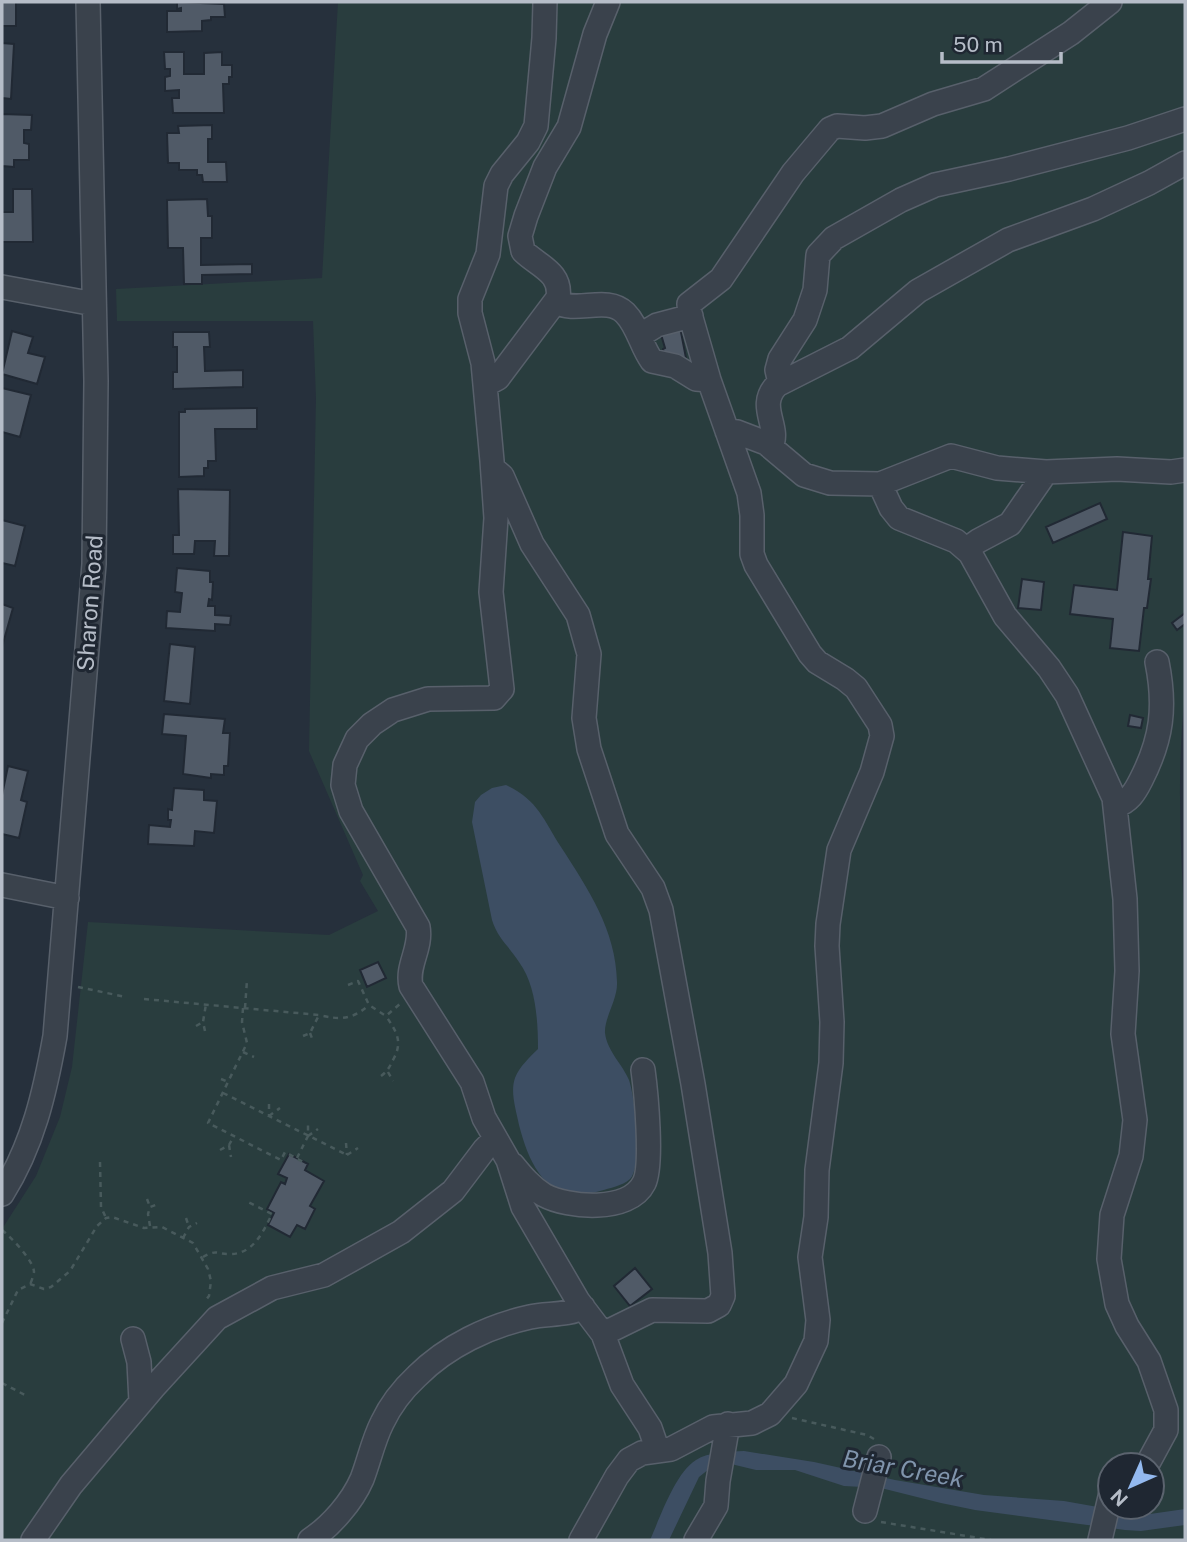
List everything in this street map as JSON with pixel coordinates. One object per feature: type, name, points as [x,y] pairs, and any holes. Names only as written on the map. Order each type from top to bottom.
[{"type":"street","name":"Sharon Road","points":[[2,1194],[27,1145],[39,1112],[55,1036],[94,564],[97,451],[88,2]]},
{"type":"street","points":[[545,2],[536,126],[528,142],[502,174],[496,186],[486,261],[470,299],[470,313],[480,348],[485,385],[493,470],[496,518],[491,592],[502,689],[494,698],[428,699],[393,709],[357,739],[343,774],[344,792],[351,811],[418,928],[419,937],[410,979],[414,992],[472,1082],[484,1118],[509,1164],[523,1207],[583,1307],[603,1334],[622,1385],[650,1428],[658,1451]]},
{"type":"street","points":[[485,385],[498,378],[556,302],[559,294],[556,280],[545,267],[523,251],[520,236],[542,173],[569,127],[595,34],[608,2]]},
{"type":"street","points":[[581,1540],[626,1463],[638,1455],[671,1449],[707,1429],[727,1429],[756,1422],[777,1408],[799,1378],[812,1354],[818,1335],[818,1320],[810,1257],[816,1217],[817,1170],[831,1063],[828,924],[839,850],[872,772],[882,732],[866,703],[852,685],[817,662],[810,654],[756,565],[752,554],[749,493],[709,380],[691,316],[690,302],[721,279],[793,173],[830,129],[837,126],[882,126],[933,104],[984,89],[1070,33],[1110,2]]},
{"type":"street","points":[[780,383],[778,365],[807,314],[816,284],[818,255],[834,238],[901,200],[935,185],[1128,138],[1185,119]]},
{"type":"street","points":[[771,446],[774,440],[768,412],[769,398],[772,390],[780,383],[850,348],[918,291],[1008,240],[1093,209],[1185,163]]},
{"type":"street","points":[[2,287],[94,304]]},
{"type":"street","points":[[556,302],[567,307],[614,307],[628,316],[652,361],[675,366],[696,379],[709,380]]},
{"type":"street","points":[[639,336],[657,325],[691,316]]},
{"type":"street","points":[[727,431],[737,432],[771,446],[798,471],[816,480],[843,484],[880,484],[948,456],[1007,469],[1046,472],[1185,470]]},
{"type":"street","points":[[1007,469],[1024,502]]},
{"type":"street","points":[[493,470],[501,474],[532,544],[572,604],[586,641],[589,661],[584,710],[587,743],[617,834],[649,882],[661,910],[722,1265],[723,1296],[719,1305],[712,1310],[652,1310],[603,1334]]},
{"type":"street","points":[[967,550],[978,541],[1005,528],[1046,472]]},
{"type":"street","points":[[880,484],[891,508],[899,518],[947,537],[967,550],[1005,616],[1068,695],[1114,798],[1125,899],[1127,954],[1123,1034],[1135,1120],[1131,1156],[1111,1221],[1110,1259],[1115,1296],[1121,1313],[1149,1361],[1166,1410],[1166,1430],[1155,1451]]},
{"type":"street","points":[[1115,806],[1126,802],[1135,791],[1160,734],[1162,702],[1157,662]]},
{"type":"street","points":[[2,885],[67,898]]},
{"type":"street","points":[[509,1164],[540,1192],[565,1203],[607,1205],[637,1191],[645,1182],[647,1169],[647,1099],[643,1070]]},
{"type":"street","points":[[33,1540],[61,1498],[141,1402],[217,1318],[272,1289],[324,1275],[401,1232],[453,1191],[495,1139]]},
{"type":"street","points":[[310,1540],[325,1529],[353,1495],[386,1415],[404,1390],[425,1368],[453,1347],[481,1334],[527,1318],[583,1307]]},
{"type":"street","points":[[133,1339],[139,1362],[141,1402]]},
{"type":"street","points":[[696,1540],[715,1509],[727,1429]]},
{"type":"street","points":[[865,1511],[878,1457]]},
{"type":"street","points":[[1100,1540],[1104,1521]]},
{"type":"path","points":[[247,981],[242,1022],[247,1043],[208,1123],[281,1160],[285,1152],[305,1163]]},
{"type":"path","points":[[348,985],[358,981],[369,1005],[386,1016],[399,1040],[399,1049],[388,1072],[381,1076]]},
{"type":"path","points":[[60,983],[126,997]]},
{"type":"path","points":[[386,1016],[414,992]]},
{"type":"path","points":[[144,999],[319,1015],[345,1020],[369,1005]]},
{"type":"path","points":[[205,1031],[203,1022],[206,1004]]},
{"type":"path","points":[[303,1036],[310,1033],[319,1015]]},
{"type":"path","points":[[196,1026],[203,1022]]},
{"type":"path","points":[[310,1033],[313,1041]]},
{"type":"path","points":[[243,1052],[254,1057]]},
{"type":"path","points":[[388,1072],[393,1081]]},
{"type":"path","points":[[221,1079],[228,1082]]},
{"type":"path","points":[[223,1093],[346,1155]]},
{"type":"path","points":[[269,1104],[270,1116]]},
{"type":"path","points":[[270,1116],[280,1108]]},
{"type":"path","points":[[297,1158],[308,1136],[308,1123]]},
{"type":"path","points":[[308,1136],[318,1129]]},
{"type":"path","points":[[220,1150],[229,1145],[234,1136]]},
{"type":"path","points":[[346,1143],[346,1155]]},
{"type":"path","points":[[229,1145],[231,1157]]},
{"type":"path","points":[[346,1155],[358,1148]]},
{"type":"path","points":[[100,1162],[101,1207],[106,1218]]},
{"type":"path","points":[[147,1199],[151,1227]]},
{"type":"path","points":[[203,1257],[212,1251],[229,1254],[240,1252],[260,1239],[272,1214],[248,1202]]},
{"type":"path","points":[[150,1207],[158,1203]]},
{"type":"path","points":[[30,1284],[44,1289],[51,1287],[70,1271],[97,1226],[106,1218],[112,1217],[144,1228],[162,1227],[193,1243],[203,1257],[211,1282],[209,1296],[202,1307]]},
{"type":"path","points":[[186,1218],[189,1227]]},
{"type":"path","points":[[183,1238],[189,1227],[197,1223]]},
{"type":"path","points":[[2,1230],[14,1240],[34,1273],[30,1284],[18,1290],[2,1323]]},
{"type":"path","points":[[2,1383],[25,1395]]},
{"type":"path","points":[[777,1408],[790,1418],[867,1435],[878,1444],[878,1457]]},
{"type":"path","points":[[865,1511],[865,1517],[869,1520],[991,1540]]},
{"type":"green space","points":[[338,2],[1185,2],[1185,695],[1180,784],[1185,932],[1185,1540],[2,1540],[2,1229],[36,1176],[60,1117],[72,1067],[88,922],[329,935],[378,911],[360,881],[363,875],[309,751],[316,398],[313,321],[117,321],[116,289],[322,278]]},
{"type":"water","points":[[506,785],[526,797],[544,819],[590,894],[612,945],[617,988],[605,1033],[609,1046],[629,1080],[634,1101],[637,1146],[634,1172],[630,1179],[600,1191],[582,1194],[567,1193],[554,1188],[536,1168],[519,1125],[513,1089],[519,1070],[538,1049],[535,1004],[525,971],[494,927],[472,822],[475,802],[481,795],[492,788]]},
{"type":"water","points":[[744,1451],[984,1495],[1064,1501],[1096,1507],[1096,1521],[1166,1521],[1166,1512],[1185,1509],[1185,1525],[1141,1531],[1125,1530],[975,1510],[881,1488],[844,1486],[795,1470],[756,1470],[731,1464],[709,1469],[699,1477],[669,1540],[650,1540],[669,1497],[688,1466],[706,1455]]},
{"type":"building","points":[[2,2],[16,2],[16,26],[2,26]]},
{"type":"building","points":[[177,2],[224,4],[225,17],[211,17],[211,20],[202,21],[202,31],[167,32],[167,11],[181,11],[181,8],[177,9]]},
{"type":"building","points":[[2,43],[14,44],[11,99],[2,98]]},
{"type":"building","points":[[164,52],[184,52],[184,74],[204,74],[204,53],[222,52],[222,65],[232,65],[229,84],[223,84],[224,113],[173,113],[172,98],[179,98],[179,90],[165,91],[165,77],[170,76],[170,69],[165,69]]},
{"type":"building","points":[[2,114],[32,115],[31,130],[24,130],[24,143],[29,144],[29,160],[14,160],[14,167],[2,166]]},
{"type":"building","points":[[212,125],[212,139],[208,139],[208,162],[226,162],[227,182],[203,182],[202,175],[197,175],[197,170],[179,170],[179,163],[168,163],[167,133],[179,133],[178,126]]},
{"type":"building","points":[[13,189],[32,189],[33,242],[2,242],[2,212],[13,212]]},
{"type":"building","points":[[207,199],[208,216],[212,216],[212,238],[201,238],[201,265],[252,264],[252,274],[202,275],[202,284],[184,284],[183,248],[168,248],[167,200]]},
{"type":"building","points":[[680,327],[686,358],[665,362],[665,348],[660,331]]},
{"type":"building","points":[[12,331],[33,337],[28,353],[45,357],[37,384],[2,374]]},
{"type":"building","points":[[173,332],[209,332],[210,347],[204,347],[205,371],[243,370],[243,387],[173,389],[173,372],[177,372],[177,347],[173,347]]},
{"type":"building","points":[[2,388],[31,395],[20,437],[2,432]]},
{"type":"building","points":[[257,408],[257,429],[215,429],[216,461],[208,461],[204,476],[179,477],[179,412],[185,412],[185,409]]},
{"type":"building","points":[[178,489],[230,490],[229,556],[214,556],[215,541],[195,541],[194,554],[173,554],[173,535],[179,535]]},
{"type":"building","points":[[1100,503],[1107,519],[1053,543],[1046,527]]},
{"type":"building","points":[[2,520],[25,526],[15,566],[2,563]]},
{"type":"building","points":[[1123,532],[1152,536],[1148,579],[1151,579],[1147,608],[1144,608],[1139,651],[1110,648],[1113,619],[1070,614],[1074,585],[1117,590]]},
{"type":"building","points":[[177,568],[210,571],[210,582],[213,582],[212,600],[209,599],[208,606],[215,606],[215,615],[231,616],[230,625],[215,624],[215,631],[166,628],[167,611],[180,612],[182,593],[175,592]]},
{"type":"building","points":[[1022,579],[1044,582],[1041,610],[1018,608]]},
{"type":"building","points":[[2,604],[13,608],[2,647]]},
{"type":"building","points":[[1185,613],[1185,624],[1177,630],[1172,623]]},
{"type":"building","points":[[170,644],[195,647],[190,704],[164,701]]},
{"type":"building","points":[[164,714],[225,719],[223,733],[230,733],[228,766],[224,766],[224,775],[211,774],[211,778],[183,774],[186,736],[162,734]]},
{"type":"building","points":[[1130,715],[1143,718],[1141,728],[1128,726]]},
{"type":"building","points":[[8,766],[28,771],[21,800],[27,802],[19,838],[2,834],[2,795]]},
{"type":"building","points":[[174,788],[204,790],[204,800],[217,801],[214,833],[195,831],[194,846],[148,844],[149,825],[170,827],[168,809],[172,810]]},
{"type":"building","points":[[378,962],[386,978],[367,987],[360,970]]},
{"type":"building","points":[[289,1154],[308,1164],[305,1170],[324,1181],[310,1206],[315,1209],[305,1229],[297,1225],[290,1237],[268,1225],[274,1213],[267,1209],[281,1182],[285,1184],[287,1178],[278,1174]]},
{"type":"building","points":[[635,1268],[652,1289],[630,1306],[614,1286]]},
{"type":"water label","name":"Briar Creek","points":[[903,1469]]}]
